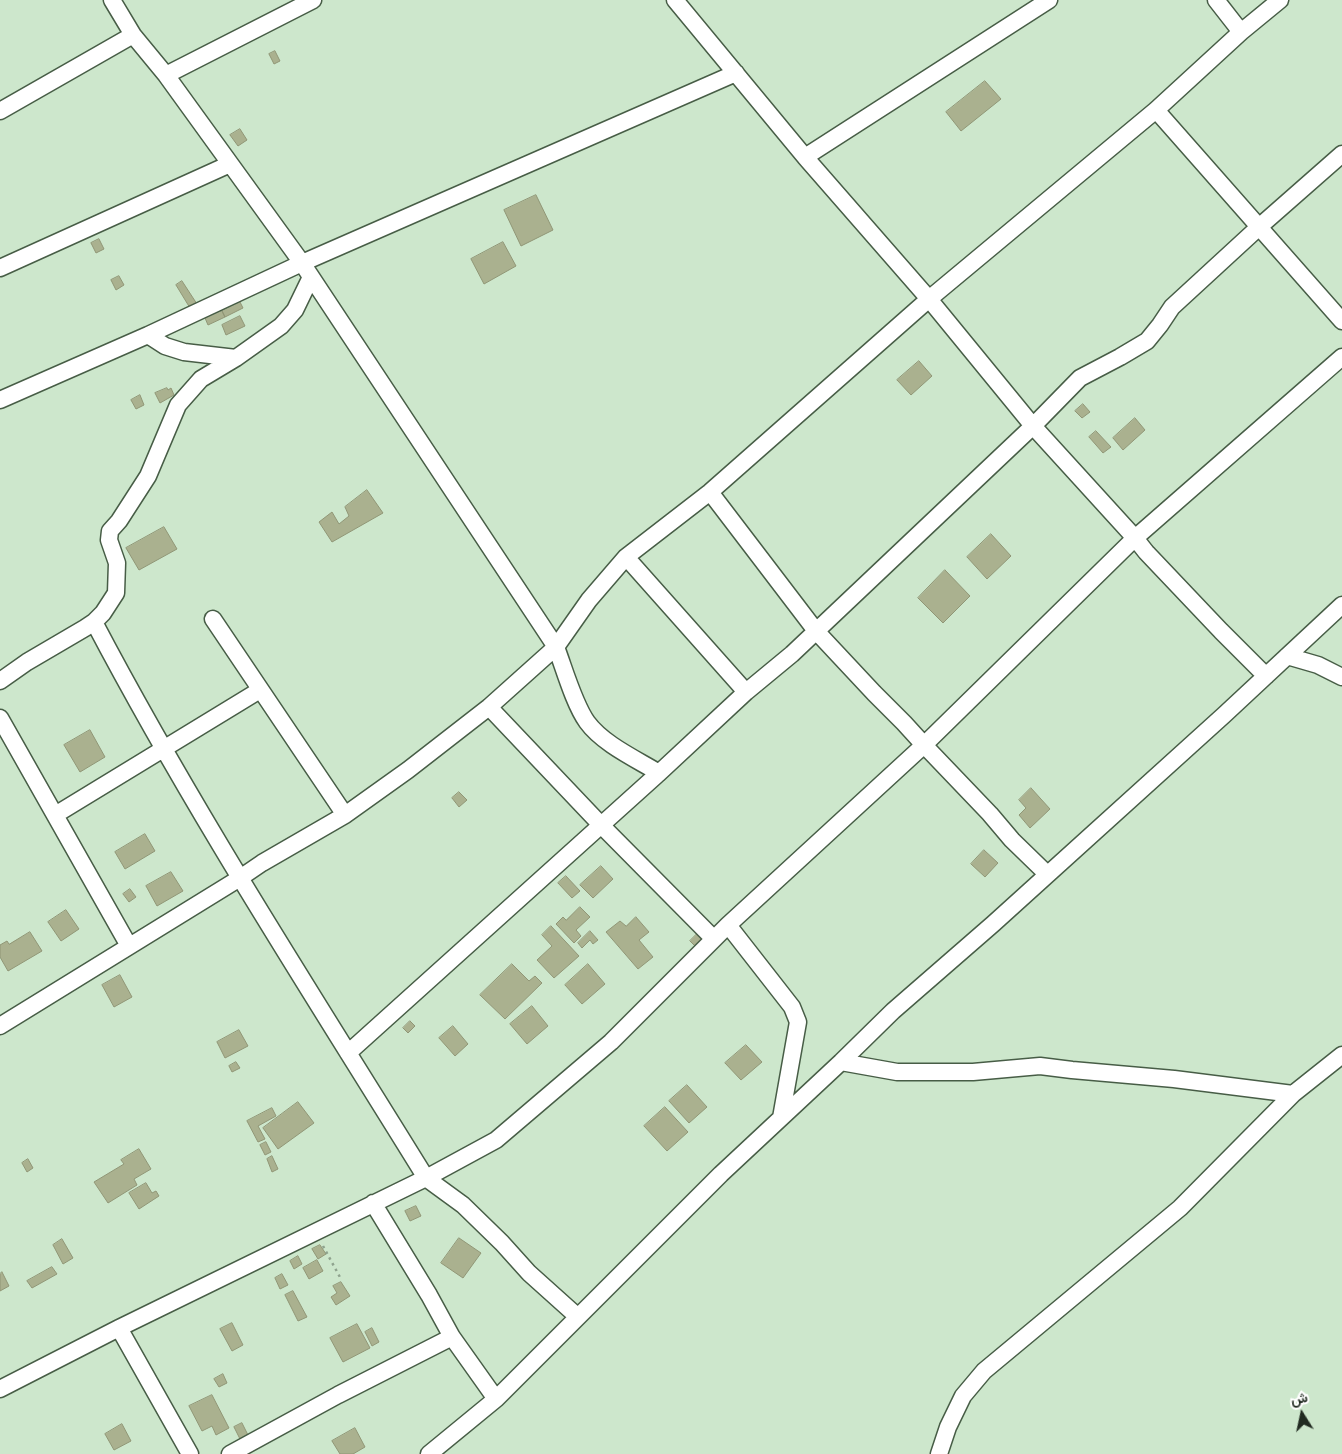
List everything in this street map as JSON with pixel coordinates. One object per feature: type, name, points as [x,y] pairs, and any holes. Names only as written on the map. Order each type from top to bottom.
[{"type":"street","points":[[112,0],[133,35],[166,75],[307,270],[556,647],[578,706],[587,722],[601,736],[659,773]]},
{"type":"street","points":[[166,75],[313,0]]},
{"type":"street","points":[[675,0],[805,157],[929,299],[1033,426],[1146,552],[1266,676]]},
{"type":"street","points":[[805,157],[1049,0]]},
{"type":"street","points":[[1216,0],[1241,32]]},
{"type":"street","points":[[0,1026],[262,863],[345,815],[408,770],[489,707],[556,647],[590,600],[626,557],[710,492],[929,299],[1156,110],[1241,32],[1280,0]]},
{"type":"street","points":[[0,111],[133,35]]},
{"type":"street","points":[[0,400],[148,335],[307,270],[736,73]]},
{"type":"street","points":[[1156,110],[1342,321]]},
{"type":"street","points":[[348,1054],[746,692],[792,654],[1033,426],[1080,378],[1147,341],[1172,307],[1342,154]]},
{"type":"street","points":[[0,268],[230,164]]},
{"type":"street","points":[[0,681],[27,662],[94,622],[103,613],[116,594],[117,562],[109,540],[110,531],[119,521],[148,476],[178,405],[202,379],[236,358],[281,326],[295,310],[307,270]]},
{"type":"street","points":[[148,335],[165,346],[184,352],[236,358]]},
{"type":"street","points":[[0,1389],[119,1328],[426,1178],[496,1140],[612,1042],[728,925],[924,745],[1135,538],[1342,357]]},
{"type":"street","points":[[710,492],[816,631],[904,722],[1012,840],[1048,874]]},
{"type":"street","points":[[626,557],[746,692]]},
{"type":"street","points":[[429,1454],[496,1399],[721,1174],[893,1011],[1048,874],[1342,605]]},
{"type":"street","points":[[213,619],[345,815]]},
{"type":"street","points":[[94,622],[128,687],[240,878],[426,1178],[463,1205],[502,1242],[529,1273],[578,1317]]},
{"type":"street","points":[[1288,656],[1318,665],[1342,677]]},
{"type":"street","points":[[55,815],[260,690]]},
{"type":"street","points":[[489,707],[601,825],[714,939]]},
{"type":"street","points":[[0,718],[129,946]]},
{"type":"street","points":[[728,925],[792,1007],[798,1022],[781,1118]]},
{"type":"street","points":[[939,1454],[948,1427],[963,1396],[984,1371],[1180,1208],[1293,1094],[1342,1055]]},
{"type":"street","points":[[841,1062],[897,1072],[973,1072],[1040,1066],[1174,1079],[1293,1094]]},
{"type":"street","points":[[373,1203],[452,1337],[496,1399]]},
{"type":"street","points":[[119,1328],[190,1454]]},
{"type":"street","points":[[230,1454],[338,1395],[452,1337]]},
{"type":"path","points":[[315,1232],[341,1279]]},
{"type":"building","points":[[275,51],[280,61],[274,64],[269,54]]},
{"type":"building","points":[[985,81],[1001,99],[961,131],[946,112]]},
{"type":"building","points":[[240,129],[247,140],[238,146],[230,135]]},
{"type":"building","points":[[536,195],[553,230],[521,246],[504,210]]},
{"type":"building","points":[[99,239],[104,249],[96,253],[91,243]]},
{"type":"building","points":[[503,242],[516,266],[484,284],[471,259]]},
{"type":"building","points":[[119,276],[124,285],[116,290],[111,280]]},
{"type":"building","points":[[182,281],[197,304],[190,308],[176,285]]},
{"type":"building","points":[[240,302],[243,308],[225,317],[222,311]]},
{"type":"building","points":[[222,311],[225,317],[208,325],[205,318]]},
{"type":"building","points":[[240,316],[245,326],[226,335],[222,325]]},
{"type":"building","points":[[919,361],[932,376],[911,395],[897,380]]},
{"type":"building","points":[[167,388],[168,390],[171,388],[174,395],[160,403],[155,393]]},
{"type":"building","points":[[140,395],[144,405],[136,409],[131,400]]},
{"type":"building","points":[[1083,404],[1090,412],[1082,418],[1075,411]]},
{"type":"building","points":[[1135,418],[1145,430],[1123,450],[1113,438]]},
{"type":"building","points":[[1096,431],[1111,447],[1103,453],[1089,437]]},
{"type":"building","points":[[367,490],[383,513],[332,542],[319,522],[332,512],[339,524],[349,516],[345,507]]},
{"type":"building","points":[[164,527],[177,549],[139,570],[126,548]]},
{"type":"building","points":[[991,534],[1011,556],[987,579],[967,557]]},
{"type":"building","points":[[945,570],[970,596],[943,623],[918,598]]},
{"type":"building","points":[[90,730],[105,757],[80,772],[64,745]]},
{"type":"building","points":[[1031,788],[1050,809],[1030,828],[1019,815],[1026,808],[1019,800]]},
{"type":"building","points":[[459,792],[467,800],[459,807],[452,798]]},
{"type":"building","points":[[145,834],[155,851],[125,869],[115,852]]},
{"type":"building","points":[[984,850],[998,863],[985,877],[971,864]]},
{"type":"building","points":[[601,866],[613,879],[593,898],[580,885]]},
{"type":"building","points":[[171,872],[183,891],[157,906],[146,886]]},
{"type":"building","points":[[566,876],[580,891],[572,898],[558,883]]},
{"type":"building","points":[[130,889],[136,897],[129,902],[123,894]]},
{"type":"building","points":[[580,907],[590,917],[576,930],[581,936],[574,943],[556,924],[563,917],[566,920]]},
{"type":"building","points":[[66,910],[79,929],[61,941],[48,922]]},
{"type":"building","points":[[636,917],[649,932],[639,940],[653,957],[638,969],[606,932],[620,921],[626,926]]},
{"type":"building","points":[[551,926],[579,956],[554,978],[537,960],[552,946],[542,935]]},
{"type":"building","points":[[590,931],[598,940],[593,944],[590,940],[582,948],[578,943]]},
{"type":"building","points":[[30,932],[42,951],[8,971],[0,957],[0,945],[7,941],[9,944]]},
{"type":"building","points":[[697,934],[702,939],[695,946],[690,941]]},
{"type":"building","points":[[512,964],[529,981],[535,976],[542,983],[505,1019],[480,995]]},
{"type":"building","points":[[588,964],[605,984],[582,1004],[565,985]]},
{"type":"building","points":[[120,975],[132,997],[114,1007],[102,985]]},
{"type":"building","points":[[532,1006],[548,1026],[527,1044],[510,1024]]},
{"type":"building","points":[[410,1021],[415,1026],[408,1033],[403,1028]]},
{"type":"building","points":[[453,1026],[468,1044],[455,1056],[439,1038]]},
{"type":"building","points":[[239,1030],[248,1046],[225,1058],[217,1042]]},
{"type":"building","points":[[746,1045],[762,1062],[741,1080],[725,1063]]},
{"type":"building","points":[[236,1062],[240,1068],[232,1072],[229,1066]]},
{"type":"building","points":[[687,1085],[707,1107],[689,1123],[669,1101]]},
{"type":"building","points":[[298,1102],[314,1123],[278,1149],[263,1128]]},
{"type":"building","points":[[665,1107],[688,1132],[667,1151],[644,1126]]},
{"type":"building","points":[[272,1108],[276,1116],[258,1126],[265,1139],[258,1142],[247,1121]]},
{"type":"building","points":[[266,1142],[271,1152],[265,1155],[260,1145]]},
{"type":"building","points":[[139,1149],[151,1169],[134,1179],[137,1185],[108,1203],[94,1182],[124,1164],[121,1160]]},
{"type":"building","points":[[272,1156],[278,1169],[272,1172],[267,1159]]},
{"type":"building","points":[[28,1159],[33,1168],[27,1172],[22,1163]]},
{"type":"building","points":[[146,1183],[152,1193],[156,1191],[159,1196],[139,1209],[129,1193]]},
{"type":"building","points":[[416,1206],[421,1216],[410,1221],[405,1211]]},
{"type":"building","points":[[459,1238],[481,1253],[463,1278],[441,1263]]},
{"type":"building","points":[[62,1239],[73,1258],[63,1264],[53,1245]]},
{"type":"building","points":[[320,1245],[326,1254],[318,1259],[312,1249]]},
{"type":"building","points":[[298,1256],[302,1264],[294,1269],[290,1261]]},
{"type":"building","points":[[317,1260],[323,1271],[309,1279],[303,1268]]},
{"type":"building","points":[[52,1267],[57,1274],[32,1288],[27,1281]]},
{"type":"building","points":[[2,1272],[9,1286],[0,1291],[0,1274]]},
{"type":"building","points":[[282,1274],[288,1285],[280,1289],[275,1278]]},
{"type":"building","points":[[341,1282],[350,1296],[336,1305],[331,1297],[337,1293],[333,1286]]},
{"type":"building","points":[[293,1291],[307,1317],[298,1321],[285,1295]]},
{"type":"building","points":[[232,1323],[243,1345],[232,1351],[220,1329]]},
{"type":"building","points":[[357,1324],[370,1348],[343,1362],[330,1338]]},
{"type":"building","points":[[372,1328],[379,1342],[372,1346],[365,1332]]},
{"type":"building","points":[[223,1374],[227,1383],[219,1387],[214,1379]]},
{"type":"building","points":[[212,1395],[229,1428],[216,1435],[212,1426],[202,1431],[189,1406]]},
{"type":"building","points":[[242,1423],[248,1435],[240,1439],[234,1427]]},
{"type":"building","points":[[122,1424],[131,1441],[114,1450],[105,1434]]},
{"type":"building","points":[[355,1428],[365,1447],[353,1454],[340,1454],[332,1441]]}]
